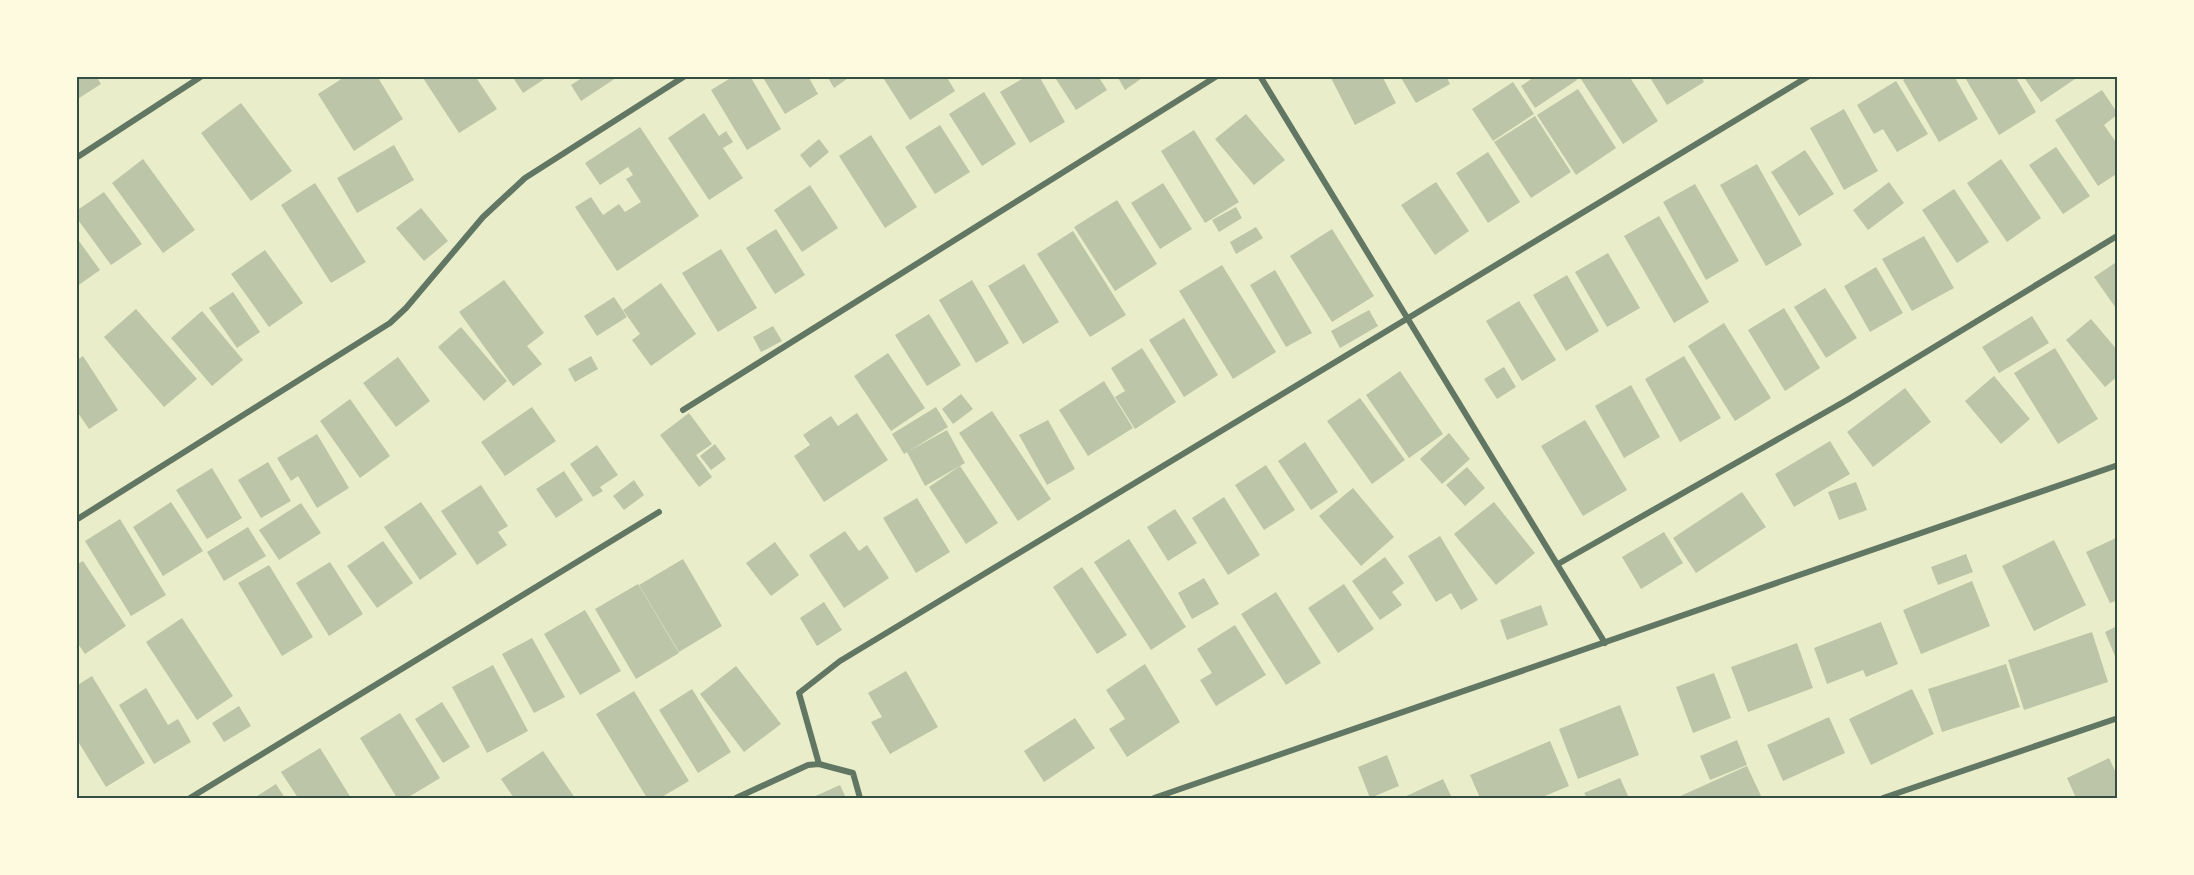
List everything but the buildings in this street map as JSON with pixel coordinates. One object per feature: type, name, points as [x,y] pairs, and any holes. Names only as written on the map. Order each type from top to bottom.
[{"type":"street","points":[[76,158],[202,76]]},
{"type":"street","points":[[76,520],[390,323],[406,308],[502,197],[525,178],[685,76]]},
{"type":"street","points":[[683,410],[1217,76]]},
{"type":"street","points":[[1260,76],[1605,642]]},
{"type":"street","points":[[819,764],[799,693],[832,667],[1407,317],[1809,76]]},
{"type":"street","points":[[1558,564],[1847,400],[2117,236]]},
{"type":"street","points":[[1154,798],[2118,465]]},
{"type":"street","points":[[190,798],[659,512]]},
{"type":"street","points":[[1883,798],[2118,718]]},
{"type":"street","points":[[736,798],[808,765],[819,764],[853,773],[860,798]]}]
